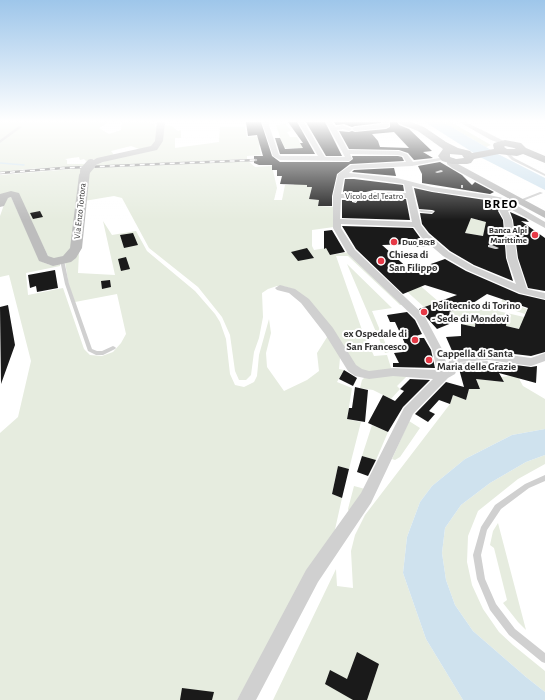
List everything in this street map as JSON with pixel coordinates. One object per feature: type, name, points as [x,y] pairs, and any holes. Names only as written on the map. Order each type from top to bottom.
[{"type":"main road","points":[[455,155],[458,157],[471,155]]},
{"type":"main road","points":[[526,155],[542,159]]},
{"type":"street","name":"Via Enzo Tortora","points":[[62,260],[71,256],[76,248],[83,182],[88,168],[100,160],[128,155]]},
{"type":"street","points":[[276,155],[277,157],[285,159],[323,159],[394,166],[458,157],[516,204],[545,225]]},
{"type":"street","points":[[320,155],[323,159]]},
{"type":"street","points":[[348,155],[353,163],[356,176]]},
{"type":"street","points":[[382,155],[353,163],[342,176],[337,196],[337,228],[351,251],[420,317],[448,370]]},
{"type":"street","points":[[403,155],[411,164]]},
{"type":"street","points":[[342,176],[397,180],[421,187],[462,190],[516,204],[545,215]]},
{"type":"street","points":[[407,182],[418,225],[426,237],[450,258],[523,291],[545,296]]},
{"type":"street","points":[[496,188],[500,200]]},
{"type":"street","points":[[0,204],[4,196],[11,194],[16,196],[43,258],[51,262],[62,260]]},
{"type":"street","name":"Vicolo del Teatro","points":[[337,196],[355,199],[375,194],[410,196]]},
{"type":"street","points":[[516,204],[503,210],[508,221],[509,249],[523,291]]},
{"type":"street","points":[[336,221],[418,225]]},
{"type":"street","points":[[280,288],[290,290],[305,301],[329,331],[352,367],[357,372],[370,375],[394,372],[448,370]]},
{"type":"street","points":[[246,700],[312,576],[354,517],[368,494],[407,412],[448,370],[455,359],[460,357],[488,356],[533,362],[545,357]]},
{"type":"lane","points":[[509,155],[513,159],[545,175]]},
{"type":"lane","points":[[516,204],[541,193]]},
{"type":"lane","points":[[421,211],[432,212]]},
{"type":"lane","points":[[490,246],[497,248]]},
{"type":"lane","points":[[62,260],[67,284],[90,350],[96,353],[103,353],[113,348]]},
{"type":"lane","points":[[448,370],[487,363]]},
{"type":"lane","points":[[545,478],[527,486],[498,507],[484,529],[477,555],[481,579],[493,608],[512,632],[545,659]]},
{"type":"shaded area","points":[[0,155],[114,155],[86,161],[84,159],[80,160],[79,157],[65,159],[67,160],[67,164],[89,164],[87,166],[0,172]]},
{"type":"shaded area","points":[[133,155],[261,155],[247,156],[247,159],[93,166],[111,159]]},
{"type":"shaded area","points":[[248,161],[255,167],[272,166],[277,188],[274,200],[282,200],[285,185],[294,185],[296,179],[309,178],[307,187],[312,187],[309,199],[319,200],[318,206],[335,207],[334,227],[312,230],[312,246],[314,250],[326,248],[331,255],[349,252],[403,305],[400,305],[348,256],[336,256],[362,330],[374,356],[387,355],[392,371],[360,372],[293,289],[277,286],[262,293],[263,317],[259,338],[254,352],[251,375],[246,380],[239,380],[235,371],[230,335],[222,317],[198,287],[149,248],[122,198],[114,196],[84,201],[90,168]]},
{"type":"shaded area","points":[[85,168],[70,253],[57,259],[49,258],[18,195],[0,196],[0,175]]},
{"type":"shaded area","points":[[11,197],[40,261],[50,265],[60,264],[60,266],[26,273],[28,295],[63,288],[84,349],[90,355],[102,356],[113,352],[121,343],[126,334],[117,294],[75,302],[69,286],[65,262],[79,252],[78,273],[115,275],[103,221],[112,235],[136,231],[147,251],[195,291],[215,314],[220,322],[226,339],[230,374],[235,385],[244,387],[254,382],[257,376],[259,355],[269,319],[271,333],[266,353],[267,367],[284,391],[307,380],[319,371],[317,353],[329,334],[345,358],[340,358],[339,369],[344,370],[337,382],[352,388],[347,419],[361,422],[349,469],[338,466],[332,494],[342,498],[334,534],[237,700],[0,700],[0,433],[18,417],[31,361],[9,275],[0,277],[0,216],[6,199]]},
{"type":"shaded area","points":[[470,218],[487,222],[483,236],[465,233]]},
{"type":"shaded area","points":[[347,264],[392,308],[372,311],[389,352],[385,353]]},
{"type":"shaded area","points":[[409,276],[439,302],[424,307],[402,287]]},
{"type":"shaded area","points":[[502,299],[527,309],[525,314],[501,306]]},
{"type":"shaded area","points":[[475,301],[498,309],[498,311],[524,317],[538,333],[506,326],[507,318],[498,317],[498,322],[476,317],[475,327],[461,324],[461,321],[450,312]]},
{"type":"shaded area","points":[[409,374],[397,386],[400,389],[391,399],[373,390],[360,388],[364,378]]},
{"type":"shaded area","points":[[517,375],[523,386],[545,399],[545,429],[512,435],[465,459],[432,486],[420,502],[407,537],[403,573],[426,639],[463,700],[273,700],[336,569],[337,586],[353,588],[351,551],[355,535],[365,515],[450,404],[453,395],[466,400],[469,389],[480,389],[476,379],[504,382],[501,377]]},
{"type":"shaded area","points":[[409,421],[420,428],[400,457],[395,460],[392,459]]},
{"type":"shaded area","points":[[372,425],[388,432],[376,460],[362,456]]},
{"type":"shaded area","points":[[545,455],[545,464],[518,479],[478,511],[468,536],[467,562],[472,585],[483,609],[499,632],[545,671],[545,692],[473,631],[455,605],[446,580],[442,553],[445,528],[461,505],[490,483],[526,462]]},
{"type":"shaded area","points":[[354,486],[365,489],[349,513],[348,509]]},
{"type":"shaded area","points":[[498,523],[526,630],[503,603],[507,600],[494,548],[490,545],[493,531]]},
{"type":"water","points":[[476,155],[499,155],[545,178],[545,190]]},
{"type":"water","points":[[545,429],[545,455],[526,462],[490,483],[461,505],[445,528],[442,553],[446,580],[455,605],[473,631],[545,692],[545,700],[463,700],[426,639],[403,573],[407,537],[420,502],[432,486],[465,459],[512,435]]},
{"type":"building","points":[[263,155],[272,155],[280,162],[349,162],[353,159],[352,156],[398,156],[402,157],[404,161],[350,164],[337,174],[332,196],[332,206],[318,206],[319,200],[309,199],[312,187],[307,187],[307,185],[280,184],[282,176],[277,176],[277,170],[272,170],[272,165],[259,165],[254,163],[254,156],[263,156]]},
{"type":"building","points":[[325,155],[341,155],[342,156],[326,156]]},
{"type":"building","points":[[409,155],[427,155],[433,158],[414,160]]},
{"type":"building","points":[[440,162],[462,175],[472,185],[475,182],[494,192],[490,194],[422,183],[422,174],[418,166]]},
{"type":"building","points":[[394,168],[396,176],[352,172],[354,170]]},
{"type":"building","points":[[345,179],[403,185],[404,191],[374,190],[366,192],[343,192]]},
{"type":"building","points":[[414,188],[492,201],[499,209],[498,211],[503,220],[506,258],[513,281],[474,265],[450,251],[429,233],[422,224],[420,213],[432,214],[435,211],[419,209]],"holes":[[[471,218],[486,222],[483,236],[465,233]]]},
{"type":"building","points":[[374,198],[406,199],[410,220],[342,218],[342,200],[352,200],[352,202],[356,203],[358,200]]},
{"type":"building","points":[[40,211],[43,217],[33,219],[30,213]]},
{"type":"building","points":[[510,212],[526,219],[529,222],[521,221],[545,238],[545,291],[528,288],[518,258],[513,220]]},
{"type":"building","points":[[342,226],[413,228],[421,239],[429,246],[417,247],[410,244],[382,245],[411,271],[445,259],[466,271],[519,294],[545,300],[545,352],[531,356],[489,351],[453,353],[446,337],[461,336],[461,324],[475,327],[476,317],[498,322],[498,316],[507,318],[506,326],[519,329],[528,308],[487,294],[473,303],[449,312],[459,320],[437,329],[419,309],[457,295],[425,285],[403,294],[356,249]]},
{"type":"building","points":[[332,230],[345,252],[330,255],[326,248],[324,249],[324,231]]},
{"type":"building","points":[[133,233],[138,245],[124,248],[120,235]]},
{"type":"building","points":[[307,248],[314,258],[298,261],[291,252]]},
{"type":"building","points":[[126,257],[130,269],[121,271],[118,259]]},
{"type":"building","points":[[55,270],[58,288],[37,292],[36,286],[30,288],[28,275]]},
{"type":"building","points":[[110,280],[111,287],[102,289],[101,281]]},
{"type":"building","points":[[8,305],[15,345],[1,384],[0,307]]},
{"type":"building","points":[[407,312],[415,320],[422,334],[410,338],[424,338],[431,350],[435,368],[393,367],[393,363],[399,363],[394,353],[403,352],[402,349],[407,348],[395,322],[390,322],[387,315]]},
{"type":"building","points":[[492,362],[531,367],[537,366],[536,383],[499,373],[504,382],[476,379],[480,389],[469,389],[466,400],[453,395],[450,404],[439,400],[429,411],[435,414],[428,422],[415,414],[446,382],[464,387],[459,369],[494,366]]},
{"type":"building","points":[[344,370],[357,378],[353,386],[339,379]]},
{"type":"building","points":[[410,379],[430,380],[403,407],[388,432],[368,423],[383,395],[395,401],[404,391],[400,389]]},
{"type":"building","points":[[355,387],[368,390],[365,422],[347,419],[349,408],[352,408]]},
{"type":"building","points":[[362,456],[376,460],[368,476],[357,472]]},
{"type":"building","points":[[338,466],[349,469],[342,498],[332,494]]},
{"type":"building","points":[[357,652],[379,664],[367,700],[353,700],[325,684],[330,670],[347,679]]},
{"type":"building","points":[[182,688],[214,692],[212,700],[180,700]]},
{"type":"waterway","points":[[0,163],[24,165]]},
{"type":"railway","points":[[0,173],[63,168],[256,160]]},
{"type":"place","name":"Banca Alpi Marittime","points":[[535,235]]},
{"type":"place","name":"Duo B&B","points":[[394,242]]},
{"type":"place","name":"Chiesa di San Filippo","points":[[381,261]]},
{"type":"place","name":"Politecnico di Torino - Sede di Mondovì","points":[[424,312]]},
{"type":"place","name":"ex Ospedale di San Francesco","points":[[415,340]]},
{"type":"place","name":"Cappella di Santa Maria delle Grazie","points":[[429,360]]},
{"type":"district","name":"BREO","points":[[501,204]]}]
